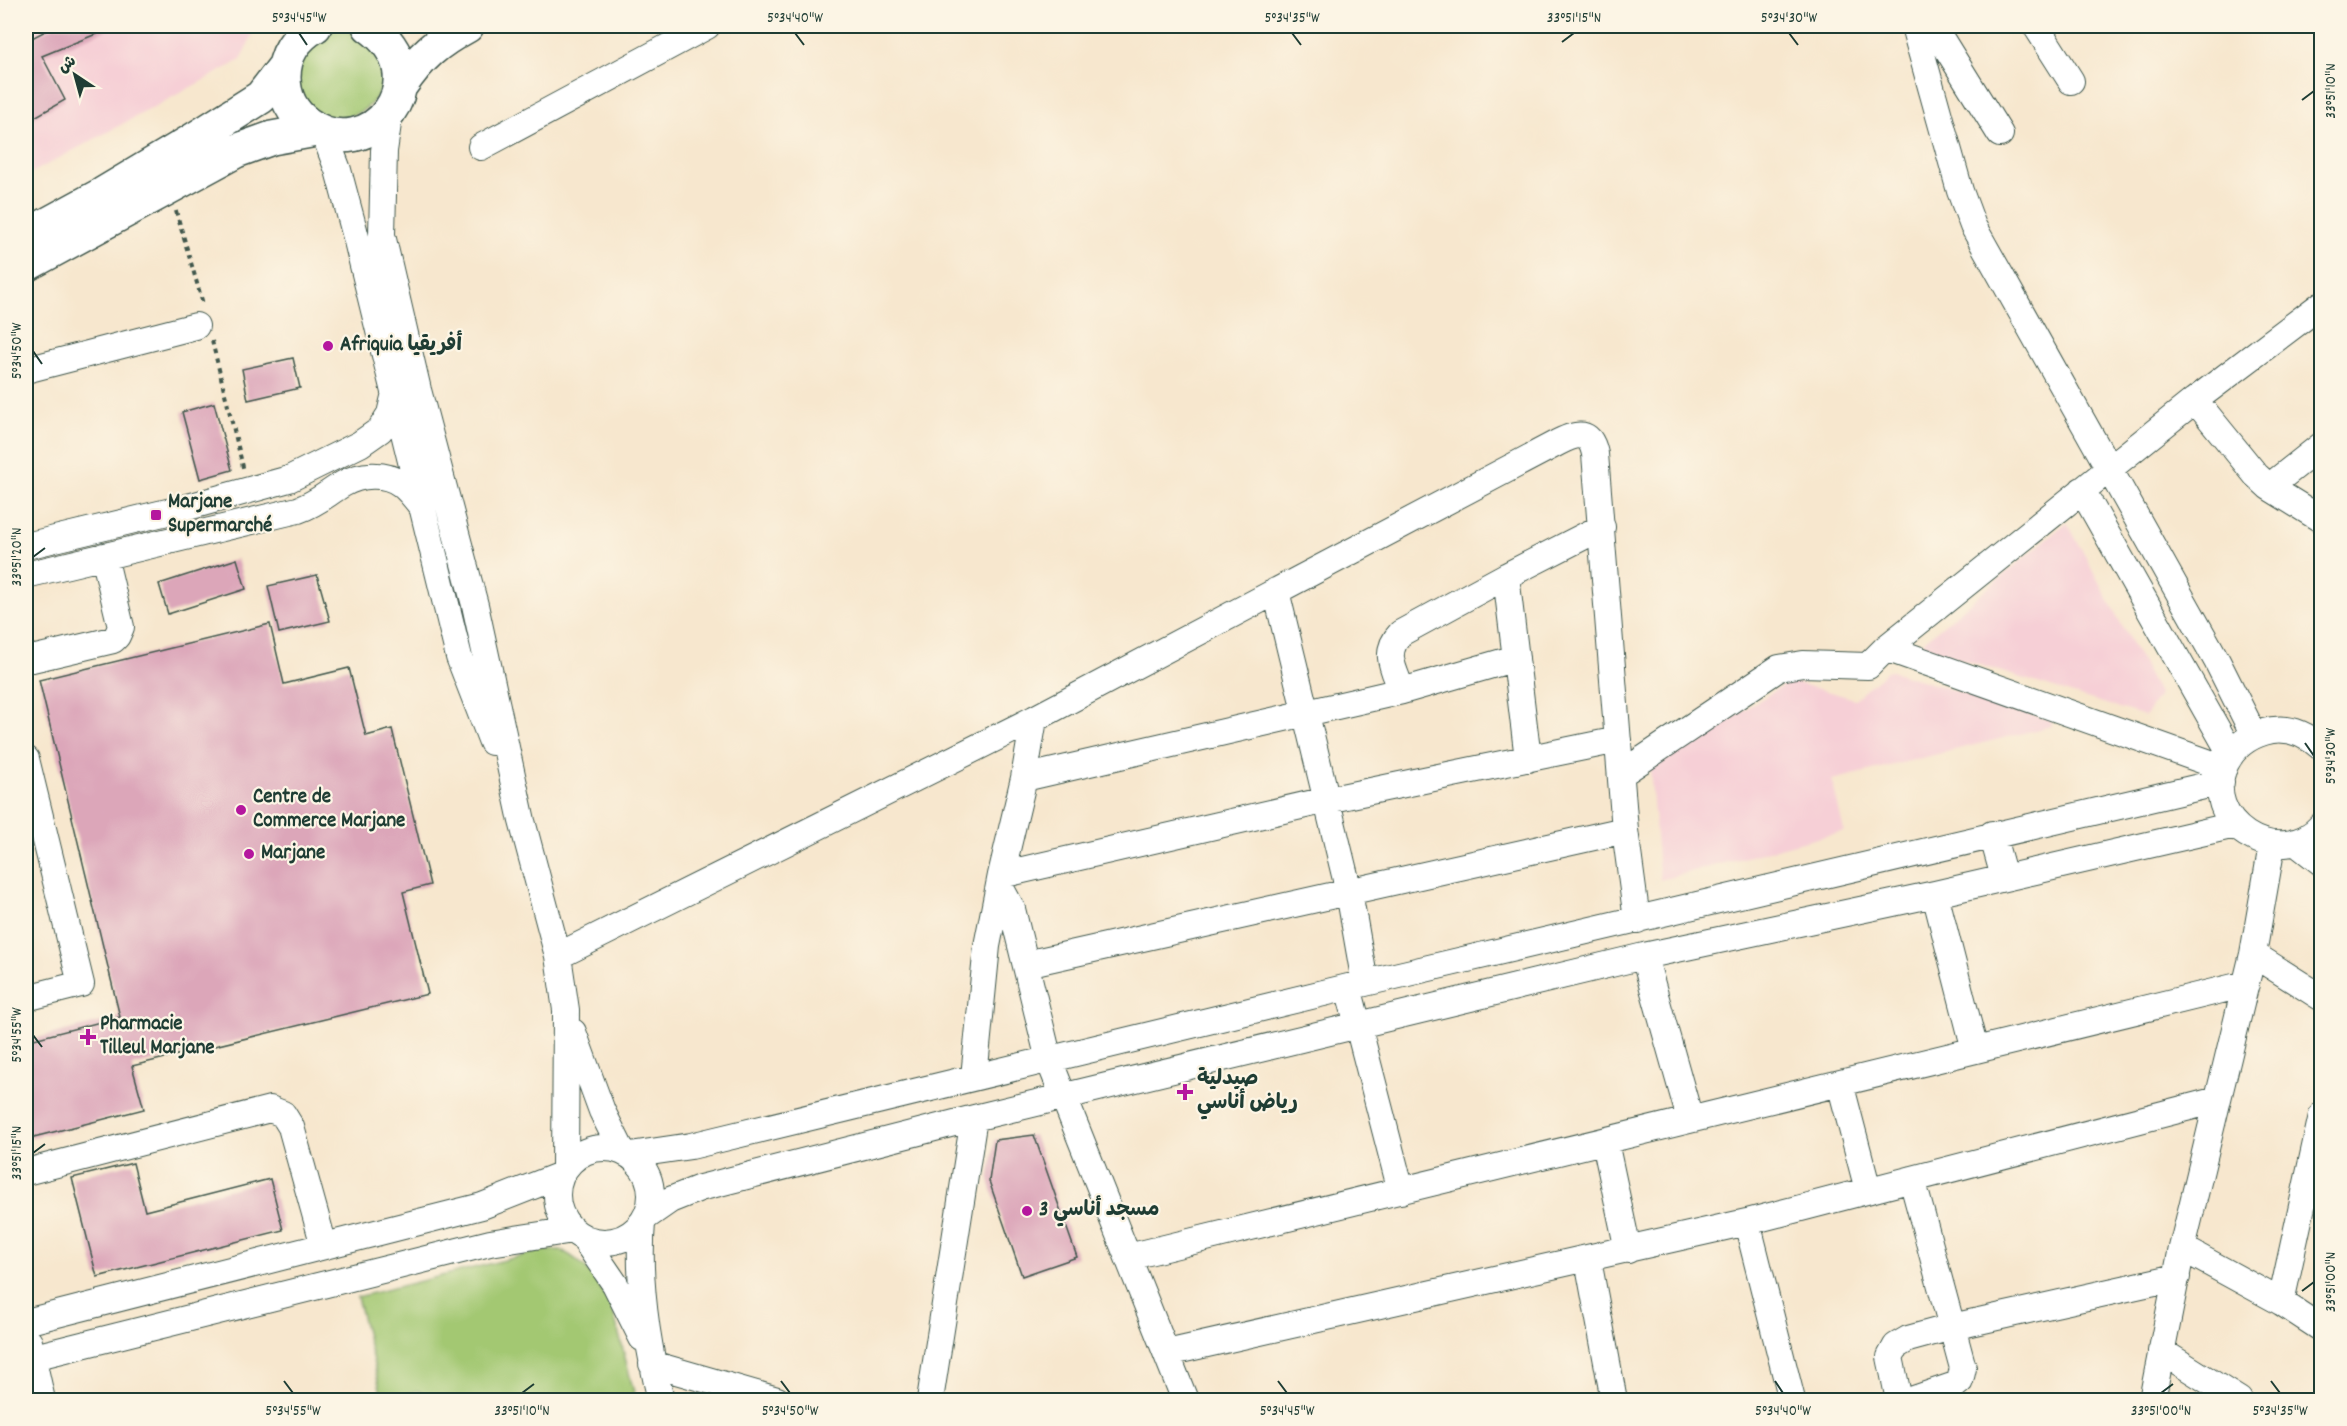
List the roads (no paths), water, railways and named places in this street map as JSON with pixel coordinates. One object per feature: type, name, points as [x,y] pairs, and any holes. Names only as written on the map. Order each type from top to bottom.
[{"type":"highway","points":[[26,236],[103,194],[261,97],[284,67],[290,51],[300,36],[315,26]]},
{"type":"highway","points":[[369,26],[383,36],[394,50],[400,67],[396,98]]},
{"type":"highway","points":[[26,265],[236,152],[272,138],[320,132],[343,136],[361,132],[378,123],[418,61],[433,47],[467,26]]},
{"type":"highway","points":[[284,67],[284,86],[290,104],[301,119],[320,132]]},
{"type":"street","points":[[481,147],[707,26]]},
{"type":"street","points":[[1914,26],[1960,191],[1973,226],[2217,661],[2254,735]]},
{"type":"street","points":[[1933,26],[2000,134]]},
{"type":"street","points":[[2036,26],[2071,81]]},
{"type":"street","points":[[396,98],[384,151],[382,235],[418,390],[475,605],[522,821],[558,956],[566,1010],[563,1172],[557,1190],[558,1205],[564,1219],[615,1284],[651,1359],[777,1401]]},
{"type":"street","points":[[320,132],[338,170],[459,657],[522,821]]},
{"type":"street","points":[[1621,774],[1779,669],[1803,664],[1868,666],[1886,648],[2194,400],[2322,304]]},
{"type":"street","points":[[26,370],[196,326]]},
{"type":"street","points":[[26,546],[188,507],[272,483],[308,470],[360,444],[380,430],[390,414],[395,393]]},
{"type":"street","points":[[2194,400],[2269,488],[2322,520]]},
{"type":"street","points":[[558,956],[1034,718],[1559,442],[1577,435],[1584,435],[1593,446],[1602,527],[1625,830],[1637,920]]},
{"type":"street","points":[[2269,488],[2322,445]]},
{"type":"street","points":[[26,575],[315,504],[342,484],[356,478],[368,476],[400,483],[422,507]]},
{"type":"street","points":[[272,483],[280,514]]},
{"type":"street","points":[[2082,490],[2225,768]]},
{"type":"street","points":[[188,507],[196,534]]},
{"type":"street","points":[[1402,691],[1390,655],[1390,647],[1394,640],[1413,626],[1602,527]]},
{"type":"street","points":[[26,655],[33,659],[113,639],[117,636],[121,627],[104,556]]},
{"type":"street","points":[[1506,576],[1528,759]]},
{"type":"street","points":[[1276,591],[1349,892],[1358,1025],[1401,1191]]},
{"type":"street","points":[[1886,648],[2225,768]]},
{"type":"street","points":[[1024,778],[1402,691],[1516,658]]},
{"type":"street","points":[[974,1077],[987,946],[1024,778],[1034,718]]},
{"type":"street","points":[[2322,748],[2311,738],[2293,730],[2273,729],[2254,735],[2241,743],[2225,768],[2222,798],[2227,813],[2235,825],[2252,838],[2284,843],[2322,863]]},
{"type":"street","points":[[1000,880],[1327,800],[1618,740]]},
{"type":"street","points":[[26,759],[81,984],[26,998]]},
{"type":"street","points":[[42,1401],[29,1358],[26,1324],[482,1206],[563,1172],[576,1156],[591,1149],[607,1148],[626,1153],[691,1146],[1992,834],[2225,768]]},
{"type":"street","points":[[29,1358],[490,1243],[578,1234],[594,1241],[615,1241],[625,1237],[670,1200],[700,1188],[1062,1096],[1644,956],[1935,894],[2235,825]]},
{"type":"street","points":[[2284,843],[2306,838],[2322,825]]},
{"type":"street","points":[[1026,964],[1625,830]]},
{"type":"street","points":[[1992,834],[2004,877]]},
{"type":"street","points":[[2152,1401],[2182,1248],[2217,1100],[2253,954],[2284,843]]},
{"type":"street","points":[[1000,880],[1012,909],[1048,1060],[1185,1401]]},
{"type":"street","points":[[1935,894],[1975,1050]]},
{"type":"street","points":[[1669,912],[1678,950]]},
{"type":"street","points":[[2253,954],[2322,998]]},
{"type":"street","points":[[1644,956],[1690,1119]]},
{"type":"street","points":[[1128,1257],[2246,984]]},
{"type":"street","points":[[566,1010],[602,1111],[626,1153],[640,1164],[648,1175],[651,1203],[644,1220],[639,1254],[651,1359],[661,1401]]},
{"type":"street","points":[[1840,1083],[1868,1190]]},
{"type":"street","points":[[1167,1353],[1588,1260],[1747,1222],[2217,1100]]},
{"type":"street","points":[[26,1172],[263,1110],[277,1111],[291,1127],[324,1246]]},
{"type":"street","points":[[2282,1302],[2312,1205],[2322,1115]]},
{"type":"street","points":[[930,1401],[974,1118]]},
{"type":"street","points":[[1605,1142],[1628,1250]]},
{"type":"street","points":[[1911,1401],[1947,1389],[1960,1381],[1964,1368],[1912,1179]]},
{"type":"street","points":[[1747,1222],[1792,1401]]},
{"type":"street","points":[[2182,1248],[2282,1302],[2322,1329]]},
{"type":"street","points":[[1588,1260],[1614,1401]]},
{"type":"street","points":[[1899,1401],[1890,1357],[1892,1351],[1908,1339],[1952,1327],[2177,1277]]},
{"type":"street","points":[[2161,1352],[2239,1401]]},
{"type":"place","name":"Afriquia أفريقيا","points":[[328,346]]},
{"type":"place","name":"Marjane Supermarché","points":[[156,515]]},
{"type":"place","name":"Centre de Commerce Marjane","points":[[241,810]]},
{"type":"place","name":"Marjane","points":[[249,854]]},
{"type":"place","name":"Pharmacie Tilleul Marjane","points":[[88,1037]]},
{"type":"place","name":"صيدلية رياض أناسي","points":[[1185,1092]]},
{"type":"place","name":"مسجد أناسي 3","points":[[1027,1211]]}]
